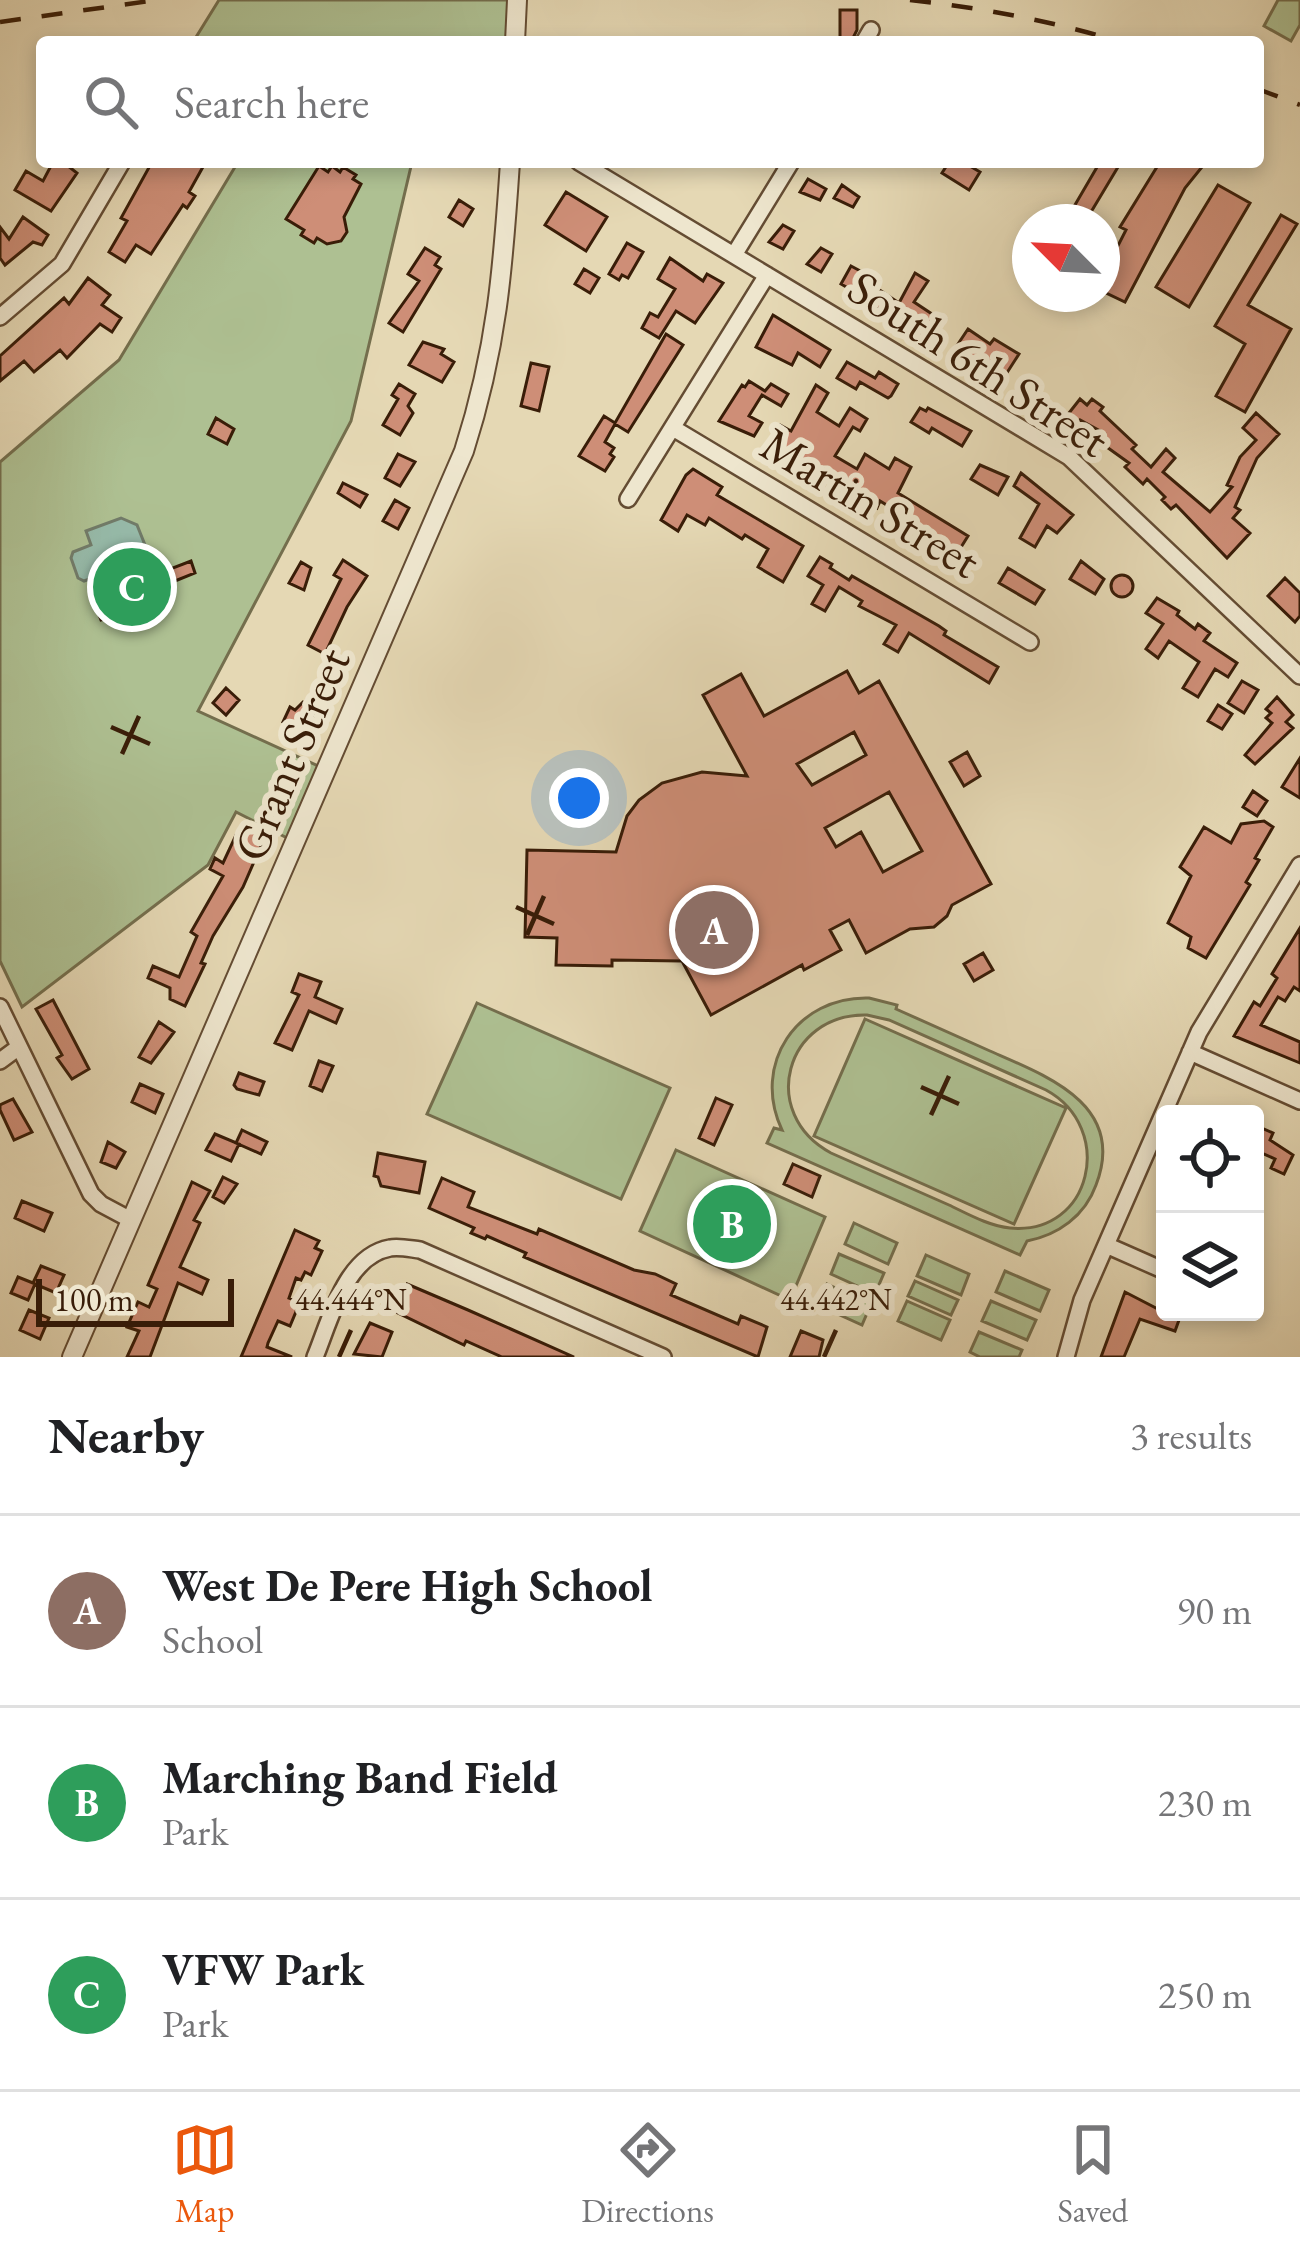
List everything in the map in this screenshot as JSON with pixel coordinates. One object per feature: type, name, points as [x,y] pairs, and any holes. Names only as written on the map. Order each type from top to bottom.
[{"type":"street","points":[[515,36],[517,0]]},
{"type":"street","points":[[0,317],[62,264],[118,168]]},
{"type":"street","name":"Grant Street","points":[[72,1357],[464,451],[499,314],[510,168]]},
{"type":"street","name":"South 6th Street","points":[[589,168],[1069,457],[1300,676]]},
{"type":"street","points":[[734,255],[786,168]]},
{"type":"street","points":[[628,500],[767,275]]},
{"type":"street","name":"Martin Street","points":[[673,428],[1030,642]]},
{"type":"street","points":[[1066,1357],[1082,1300],[1190,1052],[1300,865]]},
{"type":"street","points":[[0,1007],[92,1194],[100,1204],[131,1220]]},
{"type":"street","points":[[0,1061],[20,1047]]},
{"type":"street","points":[[1190,1052],[1300,1101]]},
{"type":"street","points":[[1106,1245],[1156,1267]]},
{"type":"street","points":[[315,1357],[350,1277],[367,1258],[390,1248],[420,1250],[663,1357]]},
{"type":"shaded area","points":[[219,0],[517,0],[515,36],[197,36]]},
{"type":"shaded area","points":[[1278,0],[1300,0],[1300,25],[1291,41],[1264,26]]},
{"type":"shaded area","points":[[234,168],[411,168],[351,421],[198,711],[327,770],[295,842],[236,812],[208,865],[22,1007],[0,961],[0,462],[119,360]]},
{"type":"shaded area","points":[[121,518],[137,525],[145,545],[138,562],[84,581],[78,578],[71,558],[73,552],[91,545],[86,531]]},
{"type":"shaded area","points":[[869,998],[897,1005],[896,1009],[1035,1071],[1076,1097],[1101,1134],[1103,1157],[1096,1185],[1078,1215],[1060,1229],[1027,1241],[1020,1255],[767,1143],[774,1128],[782,1130],[772,1081],[787,1038],[821,1008]],"holes":[[[867,1015],[889,1020],[1046,1090],[1068,1107],[1087,1152],[1085,1176],[1076,1198],[1060,1215],[1038,1226],[994,1225],[831,1153],[808,1136],[794,1115],[789,1092],[791,1069],[800,1048],[817,1030],[839,1019]]]},
{"type":"shaded area","points":[[477,1003],[670,1088],[621,1199],[427,1114]]},
{"type":"shaded area","points":[[865,1019],[1066,1108],[1014,1224],[814,1136]]},
{"type":"shaded area","points":[[676,1150],[825,1217],[790,1300],[640,1231]]},
{"type":"shaded area","points":[[854,1223],[897,1243],[888,1264],[845,1244]]},
{"type":"shaded area","points":[[839,1254],[884,1273],[875,1294],[831,1274]]},
{"type":"shaded area","points":[[926,1255],[969,1274],[961,1295],[917,1276]]},
{"type":"shaded area","points":[[1005,1271],[1049,1290],[1040,1311],[996,1292]]},
{"type":"shaded area","points":[[915,1281],[958,1300],[951,1315],[908,1296]]},
{"type":"shaded area","points":[[827,1284],[871,1304],[862,1325],[818,1305]]},
{"type":"shaded area","points":[[907,1301],[950,1320],[941,1340],[898,1321]]},
{"type":"shaded area","points":[[991,1301],[1036,1320],[1027,1340],[982,1321]]},
{"type":"shaded area","points":[[979,1332],[1022,1350],[1019,1357],[980,1357],[970,1352]]},
{"type":"building","points":[[840,10],[857,10],[854,36],[840,36]]},
{"type":"building","points":[[50,168],[71,168],[77,173],[51,211],[15,190],[26,171],[43,181]]},
{"type":"building","points":[[149,168],[202,168],[189,192],[195,196],[187,208],[183,205],[151,254],[136,245],[125,262],[109,252],[127,221],[121,218]]},
{"type":"building","points":[[318,168],[340,172],[345,168],[361,184],[344,217],[347,232],[341,241],[327,244],[317,238],[314,243],[286,219]]},
{"type":"building","points":[[945,168],[980,172],[969,190],[942,173]]},
{"type":"building","points":[[1096,168],[1117,168],[1096,204],[1076,204]]},
{"type":"building","points":[[1156,168],[1201,168],[1185,188],[1125,302],[1120,300],[1120,242],[1126,230],[1120,227]]},
{"type":"building","points":[[808,179],[826,189],[820,200],[800,192]]},
{"type":"building","points":[[842,185],[859,197],[853,207],[834,198]]},
{"type":"building","points":[[1218,185],[1250,203],[1189,307],[1156,287]]},
{"type":"building","points":[[566,192],[607,217],[586,251],[545,225]]},
{"type":"building","points":[[459,200],[473,209],[463,226],[449,217]]},
{"type":"building","points":[[1281,215],[1297,224],[1248,305],[1291,329],[1245,412],[1216,396],[1245,344],[1215,326]]},
{"type":"building","points":[[23,217],[48,235],[42,245],[33,242],[5,265],[0,258],[0,227],[9,239]]},
{"type":"building","points":[[783,225],[794,231],[783,249],[769,242]]},
{"type":"building","points":[[627,243],[643,252],[628,278],[622,275],[619,280],[609,274]]},
{"type":"building","points":[[425,248],[440,257],[435,265],[441,269],[403,332],[389,323],[419,281],[408,274]]},
{"type":"building","points":[[821,248],[832,254],[821,272],[807,264]]},
{"type":"building","points":[[670,258],[703,281],[707,274],[723,283],[695,323],[676,311],[659,338],[642,328],[650,313],[658,317],[675,289],[658,279]]},
{"type":"building","points":[[851,266],[866,274],[855,292],[841,284]]},
{"type":"building","points":[[584,269],[599,278],[590,293],[575,284]]},
{"type":"building","points":[[915,273],[928,281],[914,302],[938,318],[926,337],[896,313],[893,319],[873,305],[881,291],[899,303]]},
{"type":"building","points":[[88,278],[110,295],[102,305],[121,318],[112,332],[100,324],[67,358],[60,350],[34,372],[24,361],[0,381],[0,356],[64,298],[69,304]]},
{"type":"building","points":[[773,315],[830,350],[820,367],[798,353],[792,365],[756,347]]},
{"type":"building","points":[[968,329],[990,344],[994,339],[1019,354],[1001,382],[952,353]]},
{"type":"building","points":[[666,334],[683,345],[628,432],[615,424],[605,442],[614,448],[610,454],[614,457],[605,471],[579,456],[604,416],[615,423]]},
{"type":"building","points":[[423,342],[444,349],[441,354],[454,362],[442,382],[409,365]]},
{"type":"building","points":[[847,362],[875,378],[879,372],[898,384],[891,396],[860,382],[856,389],[837,378]]},
{"type":"building","points":[[531,363],[549,367],[539,411],[521,406]]},
{"type":"building","points":[[749,381],[765,391],[771,384],[788,394],[781,406],[762,395],[749,416],[762,423],[754,436],[719,421]]},
{"type":"building","points":[[399,384],[415,394],[408,406],[413,413],[400,435],[383,425],[398,399],[392,395]]},
{"type":"building","points":[[816,385],[828,393],[817,412],[839,426],[850,408],[867,419],[860,431],[853,427],[835,456],[857,469],[865,454],[889,469],[895,458],[911,467],[898,493],[968,536],[958,552],[940,547],[899,521],[898,512],[880,501],[877,508],[861,493],[774,445],[772,439],[780,425],[791,431]]},
{"type":"building","points":[[1080,399],[1087,405],[1092,399],[1103,407],[1100,411],[1136,445],[1132,449],[1151,467],[1166,449],[1175,458],[1163,472],[1210,512],[1232,487],[1227,485],[1240,457],[1256,440],[1243,428],[1256,413],[1279,434],[1257,458],[1235,507],[1240,510],[1233,518],[1250,533],[1227,558],[1176,505],[1171,509],[1147,479],[1143,484],[1125,467],[1129,463],[1097,440],[1104,433],[1080,420],[1075,426],[1065,418]]},
{"type":"building","points":[[920,408],[971,431],[962,446],[911,422]]},
{"type":"building","points":[[216,418],[234,429],[227,444],[208,434]]},
{"type":"building","points":[[398,454],[415,462],[400,486],[385,478]]},
{"type":"building","points":[[980,465],[1008,477],[998,495],[971,479]]},
{"type":"building","points":[[693,469],[722,487],[717,495],[803,546],[783,582],[758,567],[768,549],[745,535],[742,539],[709,518],[705,525],[687,515],[678,531],[661,520]]},
{"type":"building","points":[[1021,473],[1073,515],[1057,533],[1047,526],[1035,547],[1020,538],[1039,504],[1014,486]]},
{"type":"building","points":[[343,483],[367,495],[360,507],[338,493]]},
{"type":"building","points":[[395,500],[409,508],[398,529],[383,521]]},
{"type":"building","points":[[820,557],[849,580],[852,576],[939,626],[946,631],[944,635],[998,667],[989,683],[909,633],[898,652],[884,644],[896,625],[859,606],[862,601],[839,587],[825,611],[812,604],[823,585],[808,576]]},
{"type":"building","points":[[343,560],[367,576],[325,654],[308,645],[341,579],[334,575]]},
{"type":"building","points":[[191,561],[195,573],[175,581],[170,569]]},
{"type":"building","points":[[1081,561],[1104,579],[1095,594],[1070,579]]},
{"type":"building","points":[[301,562],[311,568],[304,590],[289,583]]},
{"type":"building","points":[[1008,568],[1044,590],[1035,604],[999,583]]},
{"type":"building","points":[[1122,575],[1133,586],[1122,597],[1111,586]]},
{"type":"building","points":[[149,578],[157,599],[141,605],[143,609],[101,620],[93,599]]},
{"type":"building","points":[[1285,578],[1300,593],[1300,616],[1295,622],[1268,596]]},
{"type":"building","points":[[1157,598],[1179,611],[1177,615],[1195,629],[1198,624],[1210,633],[1204,641],[1237,663],[1228,677],[1215,669],[1198,697],[1183,688],[1199,662],[1169,641],[1158,658],[1146,649],[1163,624],[1146,613]]},
{"type":"building","points":[[847,671],[859,693],[879,681],[991,884],[952,905],[934,927],[910,929],[866,953],[849,920],[830,930],[841,950],[804,970],[802,965],[711,1015],[682,961],[556,965],[557,938],[525,937],[527,850],[616,852],[627,816],[662,783],[702,772],[747,776],[703,695],[741,674],[764,716]],"holes":[[[854,732],[866,755],[812,785],[797,764]],[[889,792],[922,851],[883,872],[861,832],[836,847],[825,828]]]},
{"type":"building","points":[[1242,681],[1258,690],[1244,713],[1228,703]]},
{"type":"building","points":[[226,688],[239,700],[226,715],[213,703]]},
{"type":"building","points":[[1277,697],[1293,715],[1286,722],[1293,728],[1255,764],[1245,755],[1272,723],[1266,709]]},
{"type":"building","points":[[303,702],[317,709],[307,732],[283,722],[290,707],[295,710]]},
{"type":"building","points":[[1218,705],[1232,714],[1222,729],[1208,721]]},
{"type":"building","points":[[967,752],[980,776],[964,786],[950,762]]},
{"type":"building","points":[[1300,758],[1300,798],[1282,787]]},
{"type":"building","points":[[1253,791],[1267,801],[1257,816],[1243,807]]},
{"type":"building","points":[[1264,821],[1273,827],[1255,858],[1259,860],[1246,882],[1250,885],[1206,958],[1188,948],[1191,937],[1168,923],[1191,876],[1180,867],[1204,827],[1231,843],[1241,824]]},
{"type":"building","points":[[246,829],[264,836],[260,848],[213,936],[185,1006],[170,999],[170,988],[148,978],[153,966],[179,977],[197,936],[191,932],[223,876],[210,869],[215,858],[223,863],[236,835],[242,838]]},
{"type":"building","points":[[1300,928],[1300,991],[1294,987],[1285,1001],[1278,997],[1261,1025],[1300,1042],[1300,1063],[1234,1036],[1254,1002],[1260,1006],[1277,978],[1272,974]]},
{"type":"building","points":[[983,953],[993,970],[974,981],[964,964]]},
{"type":"building","points":[[299,974],[321,982],[315,997],[342,1009],[336,1023],[309,1011],[292,1050],[275,1043],[299,995],[292,992]]},
{"type":"building","points":[[53,1000],[89,1069],[72,1079],[57,1058],[62,1055],[36,1009]]},
{"type":"building","points":[[159,1022],[174,1032],[151,1063],[139,1057]]},
{"type":"building","points":[[319,1061],[333,1066],[322,1091],[310,1086]]},
{"type":"building","points":[[239,1073],[264,1082],[259,1095],[237,1089]]},
{"type":"building","points":[[140,1084],[163,1094],[155,1113],[132,1102]]},
{"type":"building","points":[[716,1098],[732,1105],[714,1145],[699,1138]]},
{"type":"building","points":[[13,1099],[32,1132],[14,1140],[0,1110],[0,1105]]},
{"type":"building","points":[[1264,1129],[1273,1133],[1270,1140],[1293,1155],[1284,1174],[1271,1168],[1275,1159],[1264,1154]]},
{"type":"building","points":[[242,1130],[267,1142],[261,1154],[236,1143]]},
{"type":"building","points":[[215,1134],[239,1144],[231,1161],[206,1150]]},
{"type":"building","points":[[108,1142],[125,1152],[116,1168],[101,1162]]},
{"type":"building","points":[[378,1153],[425,1162],[419,1193],[381,1186],[374,1176]]},
{"type":"building","points":[[793,1164],[820,1176],[812,1197],[784,1184]]},
{"type":"building","points":[[223,1177],[237,1184],[224,1203],[213,1197]]},
{"type":"building","points":[[442,1178],[474,1192],[468,1207],[655,1274],[676,1284],[671,1295],[738,1324],[741,1316],[767,1327],[758,1357],[471,1233],[474,1228],[429,1208]]},
{"type":"building","points":[[192,1182],[210,1191],[194,1220],[200,1223],[180,1267],[208,1280],[202,1294],[178,1283],[150,1357],[127,1357],[139,1331],[127,1327],[138,1302],[149,1307],[157,1289],[148,1285]]},
{"type":"building","points":[[22,1201],[52,1213],[44,1231],[15,1218]]},
{"type":"building","points":[[295,1230],[319,1241],[315,1248],[322,1251],[311,1275],[305,1272],[301,1280],[296,1278],[289,1298],[300,1302],[290,1326],[278,1321],[268,1343],[267,1347],[292,1357],[241,1357]]},
{"type":"building","points":[[41,1266],[64,1275],[56,1293],[35,1284],[28,1300],[11,1293],[18,1277],[33,1283]]},
{"type":"building","points":[[407,1284],[574,1357],[502,1357],[466,1341],[464,1345],[392,1310]]},
{"type":"building","points":[[1125,1292],[1156,1308],[1156,1321],[1179,1321],[1175,1331],[1140,1319],[1124,1357],[1101,1357]]},
{"type":"building","points":[[29,1310],[49,1318],[40,1339],[20,1330]]},
{"type":"building","points":[[370,1323],[392,1332],[382,1357],[354,1354]]},
{"type":"building","points":[[801,1331],[823,1340],[819,1357],[790,1357]]},
{"type":"railway","points":[[0,22],[157,0]]},
{"type":"railway","points":[[910,0],[1017,16],[1099,36]]},
{"type":"railway","points":[[1264,91],[1300,105]]},
{"type":"place","name":"VFW Park","points":[[132,587]]},
{"type":"place","name":"West De Pere High School","points":[[714,930]]},
{"type":"place","name":"Marching Band Field","points":[[732,1224]]}]
